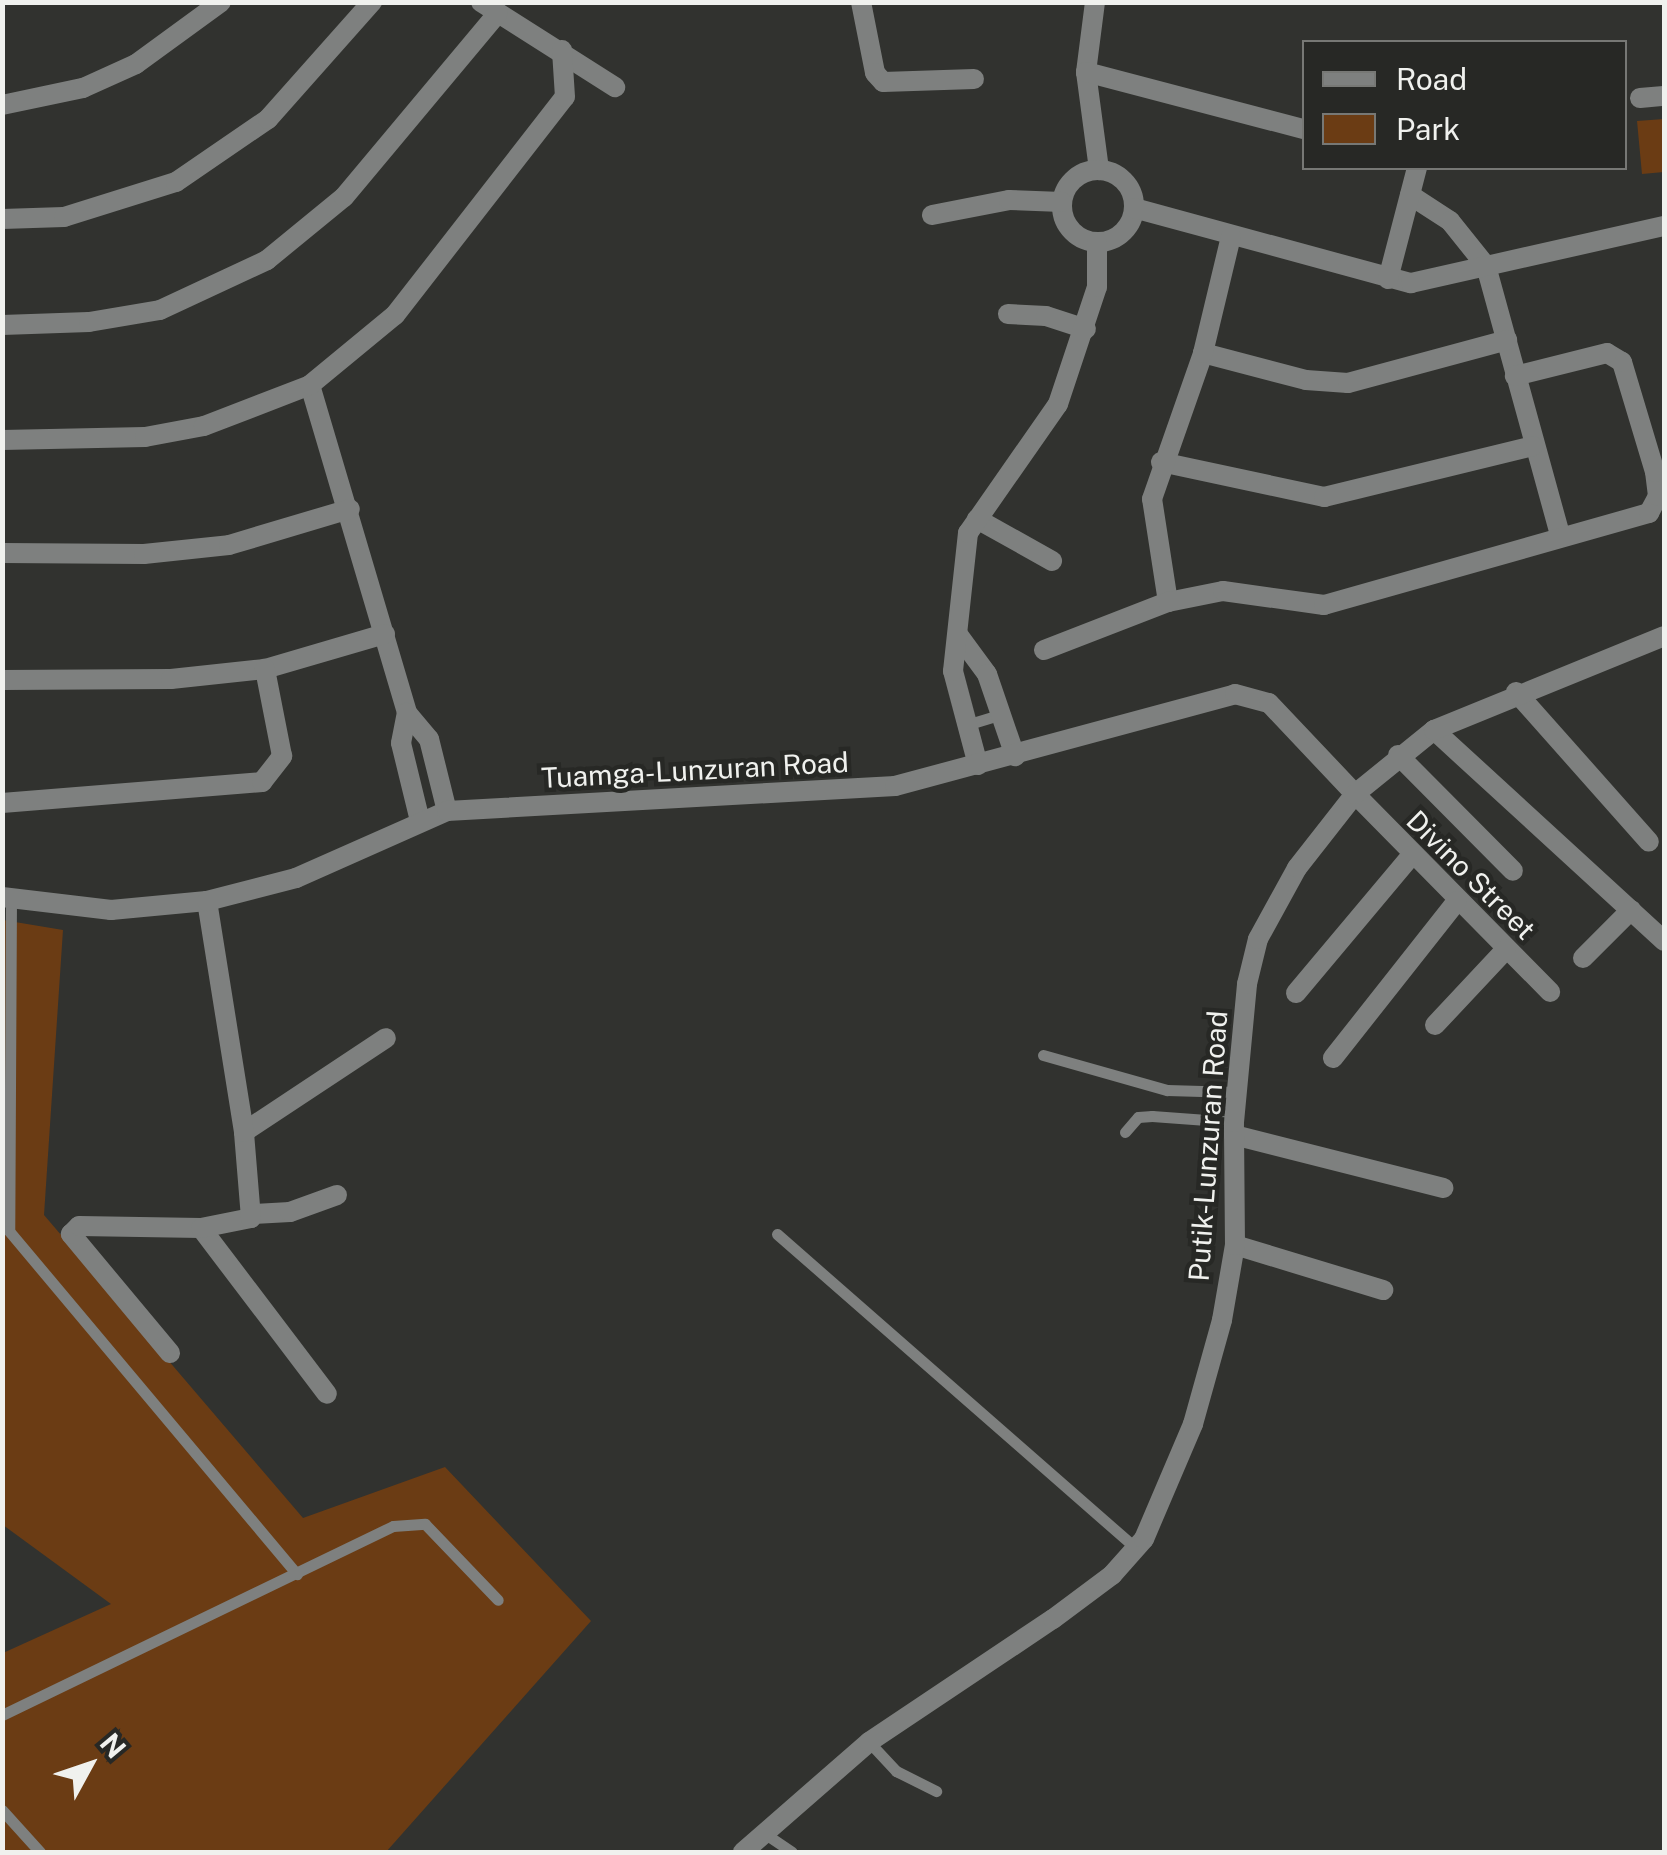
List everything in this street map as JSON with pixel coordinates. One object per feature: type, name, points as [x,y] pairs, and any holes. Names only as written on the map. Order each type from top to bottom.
[{"type":"street","points":[[2,106],[84,88],[136,64],[221,2]]},
{"type":"street","points":[[2,219],[64,217],[176,182],[268,119],[372,2]]},
{"type":"street","points":[[861,2],[874,73],[883,82],[974,80]]},
{"type":"street","points":[[1091,4],[1086,72],[1099,170]]},
{"type":"street","points":[[2,325],[89,322],[160,310],[267,260],[344,196],[489,8],[562,50],[615,87]]},
{"type":"street","points":[[2,440],[145,437],[204,426],[310,386],[406,302],[565,96],[562,50]]},
{"type":"street","points":[[1086,72],[1302,128]]},
{"type":"street","points":[[1640,98],[1664,96]]},
{"type":"street","points":[[1134,208],[1118,236],[1097,242],[1067,225],[1062,202],[1070,182],[1099,170],[1120,178],[1134,208],[1411,283],[1664,226]]},
{"type":"street","points":[[1388,279],[1416,170]]},
{"type":"street","points":[[1410,194],[1450,221],[1486,266],[1560,535]]},
{"type":"street","points":[[932,214],[1009,200],[1062,202]]},
{"type":"street","points":[[1168,602],[1152,528],[1161,462],[1203,353],[1231,236]]},
{"type":"street","points":[[978,764],[953,671],[959,636],[958,580],[976,519],[1058,404],[1098,287],[1097,242]]},
{"type":"street","points":[[1008,314],[1046,316],[1086,330]]},
{"type":"street","points":[[1203,353],[1306,380],[1348,383],[1507,340]]},
{"type":"street","points":[[1044,650],[1168,602],[1223,591],[1324,605],[1649,512],[1658,496],[1655,472],[1615,356],[1606,353],[1515,376]]},
{"type":"street","points":[[310,386],[350,509],[407,713],[429,738],[446,811]]},
{"type":"street","points":[[1161,462],[1324,497],[1533,446]]},
{"type":"street","points":[[2,553],[144,554],[229,545],[350,509]]},
{"type":"street","points":[[976,519],[1052,562]]},
{"type":"street","points":[[2,680],[172,679],[265,669],[384,634]]},
{"type":"street","points":[[959,636],[987,674],[1015,756]]},
{"type":"street","name":"Putik-Lunzuran Road","points":[[743,1852],[761,1832],[869,1742],[1052,1619],[1136,1548],[1167,1496],[1193,1424],[1235,1245],[1236,1092],[1258,939],[1297,868],[1356,794],[1398,755],[1434,730],[1516,692],[1664,636]]},
{"type":"street","points":[[2,804],[262,782],[282,756],[265,669]]},
{"type":"street","points":[[1516,692],[1648,842]]},
{"type":"street","name":"Tuamga-Lunzuran Road","points":[[7,898],[111,910],[206,901],[296,878],[446,811],[895,786],[1235,694],[1269,704],[1356,794]]},
{"type":"street","points":[[407,713],[401,743],[420,821]]},
{"type":"street","points":[[1434,730],[1664,940]]},
{"type":"street","points":[[1398,755],[1513,871]]},
{"type":"street","name":"Divino Street","points":[[1356,794],[1411,856],[1550,992]]},
{"type":"street","points":[[1296,994],[1411,856]]},
{"type":"street","points":[[170,1352],[71,1230],[201,1228],[246,1223],[252,1214],[244,1132],[206,901]]},
{"type":"street","points":[[1333,1058],[1457,901]]},
{"type":"street","points":[[1583,958],[1631,910]]},
{"type":"street","points":[[1435,1025],[1506,949]]},
{"type":"street","points":[[244,1132],[386,1038]]},
{"type":"street","points":[[1234,1128],[1443,1188]]},
{"type":"street","points":[[252,1214],[290,1212],[337,1194]]},
{"type":"street","points":[[201,1228],[327,1394]]},
{"type":"street","points":[[1235,1245],[1383,1290]]},
{"type":"lane","points":[[966,725],[1001,714]]},
{"type":"lane","points":[[7,898],[4,1054],[9,1231],[296,1574]]},
{"type":"lane","points":[[1043,1055],[1166,1090],[1236,1092]]},
{"type":"lane","points":[[1125,1132],[1138,1117],[1152,1116],[1234,1128]]},
{"type":"lane","points":[[777,1234],[1136,1548]]},
{"type":"lane","points":[[2,1715],[393,1526],[425,1524],[498,1600]]},
{"type":"lane","points":[[869,1742],[896,1771],[936,1790]]},
{"type":"lane","points":[[2,1810],[40,1852]]},
{"type":"lane","points":[[761,1832],[792,1852]]},
{"type":"green space","points":[[1664,119],[1664,172],[1642,174],[1637,121]]},
{"type":"green space","points":[[3,920],[63,930],[44,1215],[303,1518],[445,1467],[591,1621],[386,1852],[3,1852],[3,1653],[111,1604],[3,1525]]}]
